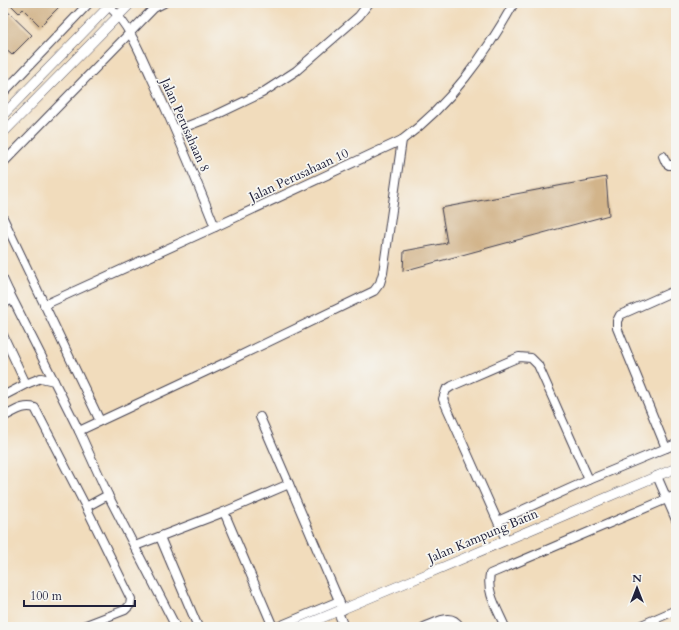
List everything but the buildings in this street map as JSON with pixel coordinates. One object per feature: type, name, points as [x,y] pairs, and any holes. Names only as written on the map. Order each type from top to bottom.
[{"type":"street","points":[[3,93],[88,3]]},
{"type":"street","points":[[3,133],[131,3]]},
{"type":"street","points":[[3,163],[154,8],[164,3]]},
{"type":"street","points":[[177,130],[214,116],[262,93],[296,71],[359,16],[369,3]]},
{"type":"street","name":"Jalan Perusahaan 10","points":[[44,305],[402,140],[421,126],[446,102],[498,31],[514,3]]},
{"type":"street","points":[[3,115],[110,4]]},
{"type":"street","name":"Jalan Perusahaan 8","points":[[110,4],[130,32],[177,130],[215,227]]},
{"type":"street","points":[[79,432],[374,291],[380,283],[383,273],[402,140]]},
{"type":"street","points":[[663,156],[666,163],[669,165],[676,165]]},
{"type":"street","points":[[3,218],[100,421]]},
{"type":"street","points":[[3,279],[79,432],[108,495],[176,627]]},
{"type":"street","points":[[666,448],[617,328],[617,321],[620,315],[676,290]]},
{"type":"street","points":[[3,304],[9,301],[9,292]]},
{"type":"street","points":[[3,335],[26,384]]},
{"type":"street","points":[[506,540],[443,399],[446,390],[452,386],[520,357],[531,358],[538,365],[589,480]]},
{"type":"street","points":[[3,396],[41,378],[54,381]]},
{"type":"street","points":[[3,417],[24,406],[35,408],[131,599],[130,606],[125,610],[81,627]]},
{"type":"street","points":[[260,417],[339,601],[344,627]]},
{"type":"street","points":[[498,521],[589,480],[676,444]]},
{"type":"street","name":"Jalan Kampung Batin","points":[[300,627],[676,468]]},
{"type":"street","points":[[657,476],[676,520]]},
{"type":"street","points":[[135,546],[224,512],[289,484]]},
{"type":"street","points":[[86,507],[108,495]]},
{"type":"street","points":[[505,627],[489,590],[488,582],[490,574],[676,495]]},
{"type":"street","points":[[224,512],[273,627]]},
{"type":"street","points":[[160,537],[198,627]]},
{"type":"street","points":[[277,627],[339,601]]},
{"type":"street","points":[[637,627],[676,610]]},
{"type":"street","points":[[424,627],[444,619],[452,619],[457,621],[460,627]]}]
